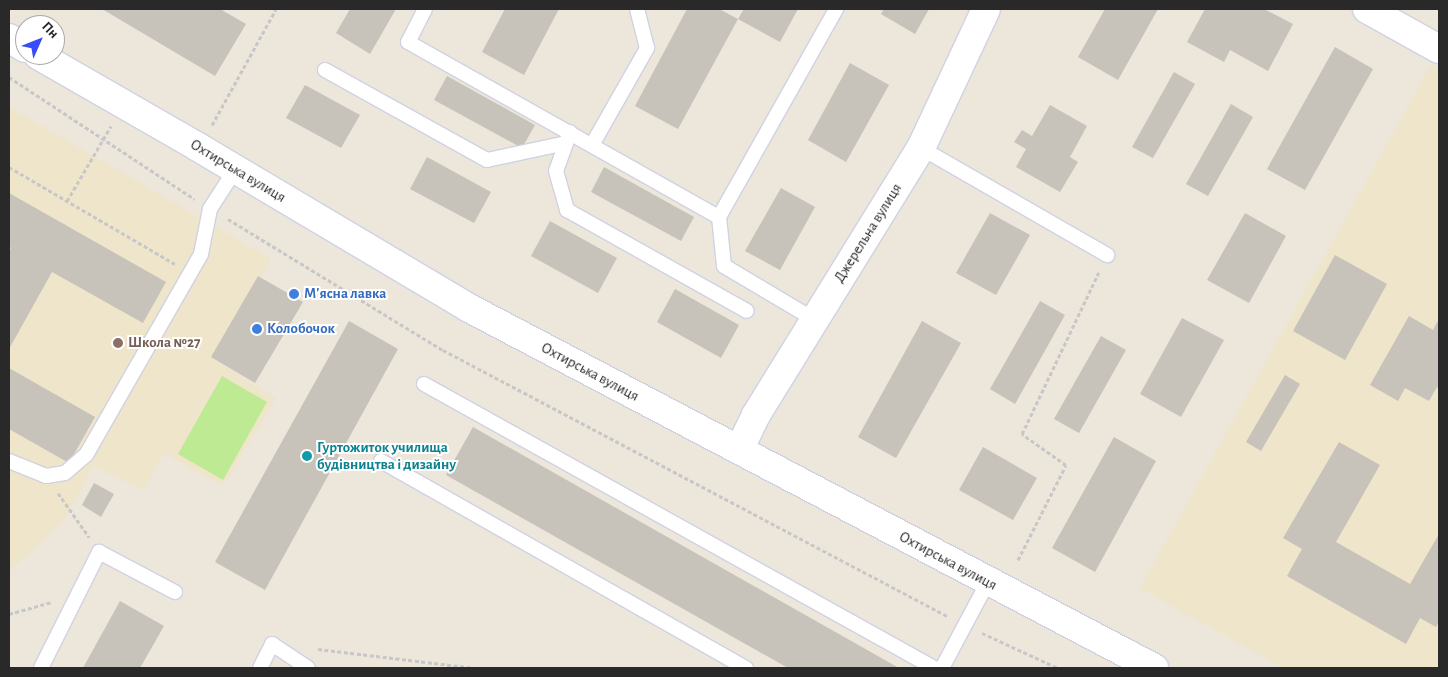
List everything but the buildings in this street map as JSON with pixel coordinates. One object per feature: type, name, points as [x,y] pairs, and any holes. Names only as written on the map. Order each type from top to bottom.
[{"type":"street","name":"Джерельна вулиця","points":[[738,450],[756,416],[921,148],[986,9]]},
{"type":"street","points":[[1367,9],[1439,50]]},
{"type":"street","name":"Охтирська вулиця","points":[[56,65],[469,308],[1154,668]]},
{"type":"lane","points":[[425,9],[408,42],[568,138],[592,145],[718,217]]},
{"type":"lane","points":[[592,145],[647,48],[637,9]]},
{"type":"lane","points":[[815,320],[724,266],[718,217],[836,9]]},
{"type":"lane","points":[[325,70],[487,160],[568,138]]},
{"type":"lane","points":[[568,138],[556,171],[567,210],[747,312]]},
{"type":"lane","points":[[921,148],[1107,255]]},
{"type":"lane","points":[[9,461],[46,476],[65,473],[86,455],[201,254],[210,209],[235,170]]},
{"type":"lane","points":[[424,384],[934,668]]},
{"type":"lane","points":[[381,461],[746,668]]},
{"type":"lane","points":[[41,668],[100,552],[175,592]]},
{"type":"lane","points":[[942,668],[988,582]]},
{"type":"lane","points":[[260,668],[272,644],[308,668]]},
{"type":"path","points":[[198,147],[276,9]]},
{"type":"path","points":[[9,77],[210,209],[443,350],[965,625],[1058,668]]},
{"type":"path","points":[[67,201],[124,104]]},
{"type":"path","points":[[9,167],[190,273]]},
{"type":"path","points":[[1018,560],[1066,465],[1022,434],[1107,255]]},
{"type":"path","points":[[46,476],[100,552]]},
{"type":"path","points":[[9,614],[78,596]]},
{"type":"path","points":[[272,644],[475,668]]},
{"type":"shaded area","points":[[1431,65],[1439,69],[1439,668],[1283,668],[1140,588]]},
{"type":"shaded area","name":"Школа №27","points":[[9,107],[271,259],[218,362],[276,398],[223,486],[164,453],[143,490],[93,466],[64,520],[9,571]]},
{"type":"green space","points":[[222,376],[267,402],[223,480],[178,454]]},
{"type":"place","name":"М'ясна лавка","points":[[294,294]]},
{"type":"place","name":"Колобочок","points":[[257,329]]},
{"type":"place","name":"Школа №27","points":[[118,343]]},
{"type":"place","name":"Гуртожиток училища будівництва і дизайну","points":[[307,456]]}]
